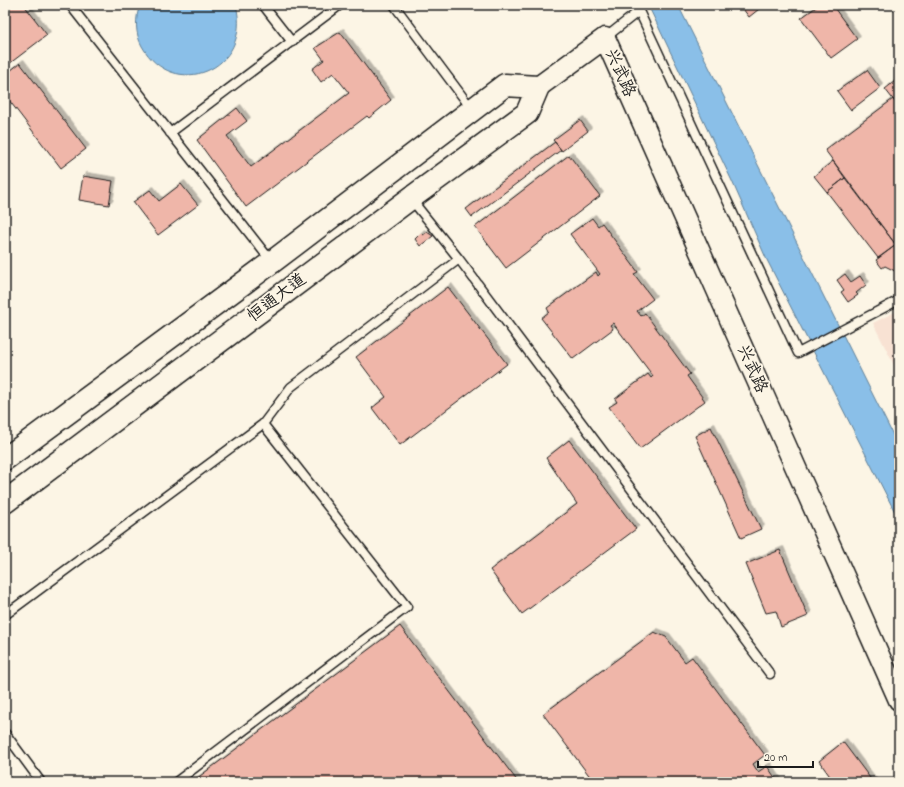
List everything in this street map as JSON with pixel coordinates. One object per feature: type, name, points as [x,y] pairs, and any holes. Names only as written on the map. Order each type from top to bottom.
[{"type":"main road","name":"恒通大道","points":[[5,459],[272,262],[472,109],[506,85],[538,87],[526,113],[5,502]]},
{"type":"street","name":"恒通大道","points":[[538,87],[605,38]]},
{"type":"street","name":"兴武路","points":[[605,38],[899,700]]},
{"type":"lane","points":[[70,5],[272,262]]},
{"type":"lane","points":[[263,5],[292,42]]},
{"type":"lane","points":[[170,133],[340,5]]},
{"type":"lane","points":[[394,5],[472,109]]},
{"type":"lane","points":[[605,38],[639,11],[798,353],[899,300]]},
{"type":"lane","points":[[411,198],[459,259],[770,674]]},
{"type":"lane","points":[[5,615],[263,424],[291,387],[459,259]]},
{"type":"lane","points":[[176,782],[407,607],[263,424]]},
{"type":"lane","points":[[5,734],[41,782]]},
{"type":"shaded area","points":[[899,310],[899,375],[873,323]]},
{"type":"water","points":[[140,5],[236,5],[238,28],[233,47],[222,61],[207,71],[190,75],[172,72],[156,63],[142,46],[136,26]]},
{"type":"water","points":[[648,5],[678,5],[899,447],[899,520],[766,258],[732,181]]},
{"type":"building","points":[[5,5],[24,5],[47,35],[5,67]]},
{"type":"building","points":[[740,5],[764,5],[749,17]]},
{"type":"building","points":[[819,5],[832,5],[857,39],[831,58],[801,18]]},
{"type":"building","points":[[340,32],[391,100],[369,118],[367,116],[246,207],[197,140],[237,108],[247,121],[227,136],[251,167],[349,93],[333,73],[321,82],[312,69],[324,60],[315,48]]},
{"type":"building","points":[[20,63],[86,149],[61,168],[5,95],[5,75]]},
{"type":"building","points":[[867,70],[880,88],[851,110],[837,91]]},
{"type":"building","points":[[899,78],[899,107],[885,89]]},
{"type":"building","points":[[893,99],[899,107],[899,273],[885,266],[882,268],[876,260],[896,245],[825,150]]},
{"type":"building","points":[[580,120],[588,131],[562,151],[553,140]]},
{"type":"building","points":[[555,142],[561,150],[472,217],[466,209]]},
{"type":"building","points":[[569,155],[600,196],[506,268],[475,227]]},
{"type":"building","points":[[833,161],[845,178],[827,192],[814,176]]},
{"type":"building","points":[[83,176],[113,181],[109,205],[79,200]]},
{"type":"building","points":[[845,178],[896,245],[878,258],[827,192]]},
{"type":"building","points":[[181,184],[198,205],[158,235],[133,202],[150,190],[159,201]]},
{"type":"building","points":[[592,218],[598,226],[602,223],[638,272],[634,274],[653,299],[637,311],[641,316],[645,313],[690,374],[687,376],[705,401],[640,449],[609,407],[617,402],[615,399],[648,374],[651,378],[653,376],[613,323],[610,325],[613,329],[573,359],[541,318],[549,312],[547,308],[596,272],[598,276],[600,274],[570,234]]},
{"type":"building","points":[[427,232],[433,236],[420,246],[415,239],[421,233],[423,235]]},
{"type":"building","points":[[845,274],[851,282],[860,276],[866,285],[856,293],[858,295],[848,302],[841,292],[844,290],[837,280]]},
{"type":"building","points":[[448,287],[507,364],[400,445],[372,408],[386,397],[356,357]]},
{"type":"building","points":[[711,427],[761,529],[741,538],[695,436]]},
{"type":"building","points":[[569,440],[636,529],[522,614],[490,570],[577,504],[546,458]]},
{"type":"building","points":[[780,550],[808,616],[781,627],[776,611],[766,613],[746,564]]},
{"type":"building","points":[[400,626],[518,782],[192,782]]},
{"type":"building","points":[[654,632],[666,637],[685,662],[692,657],[765,755],[753,764],[758,772],[767,766],[778,782],[594,782],[543,714]]},
{"type":"building","points":[[843,742],[873,782],[834,782],[819,761]]}]
